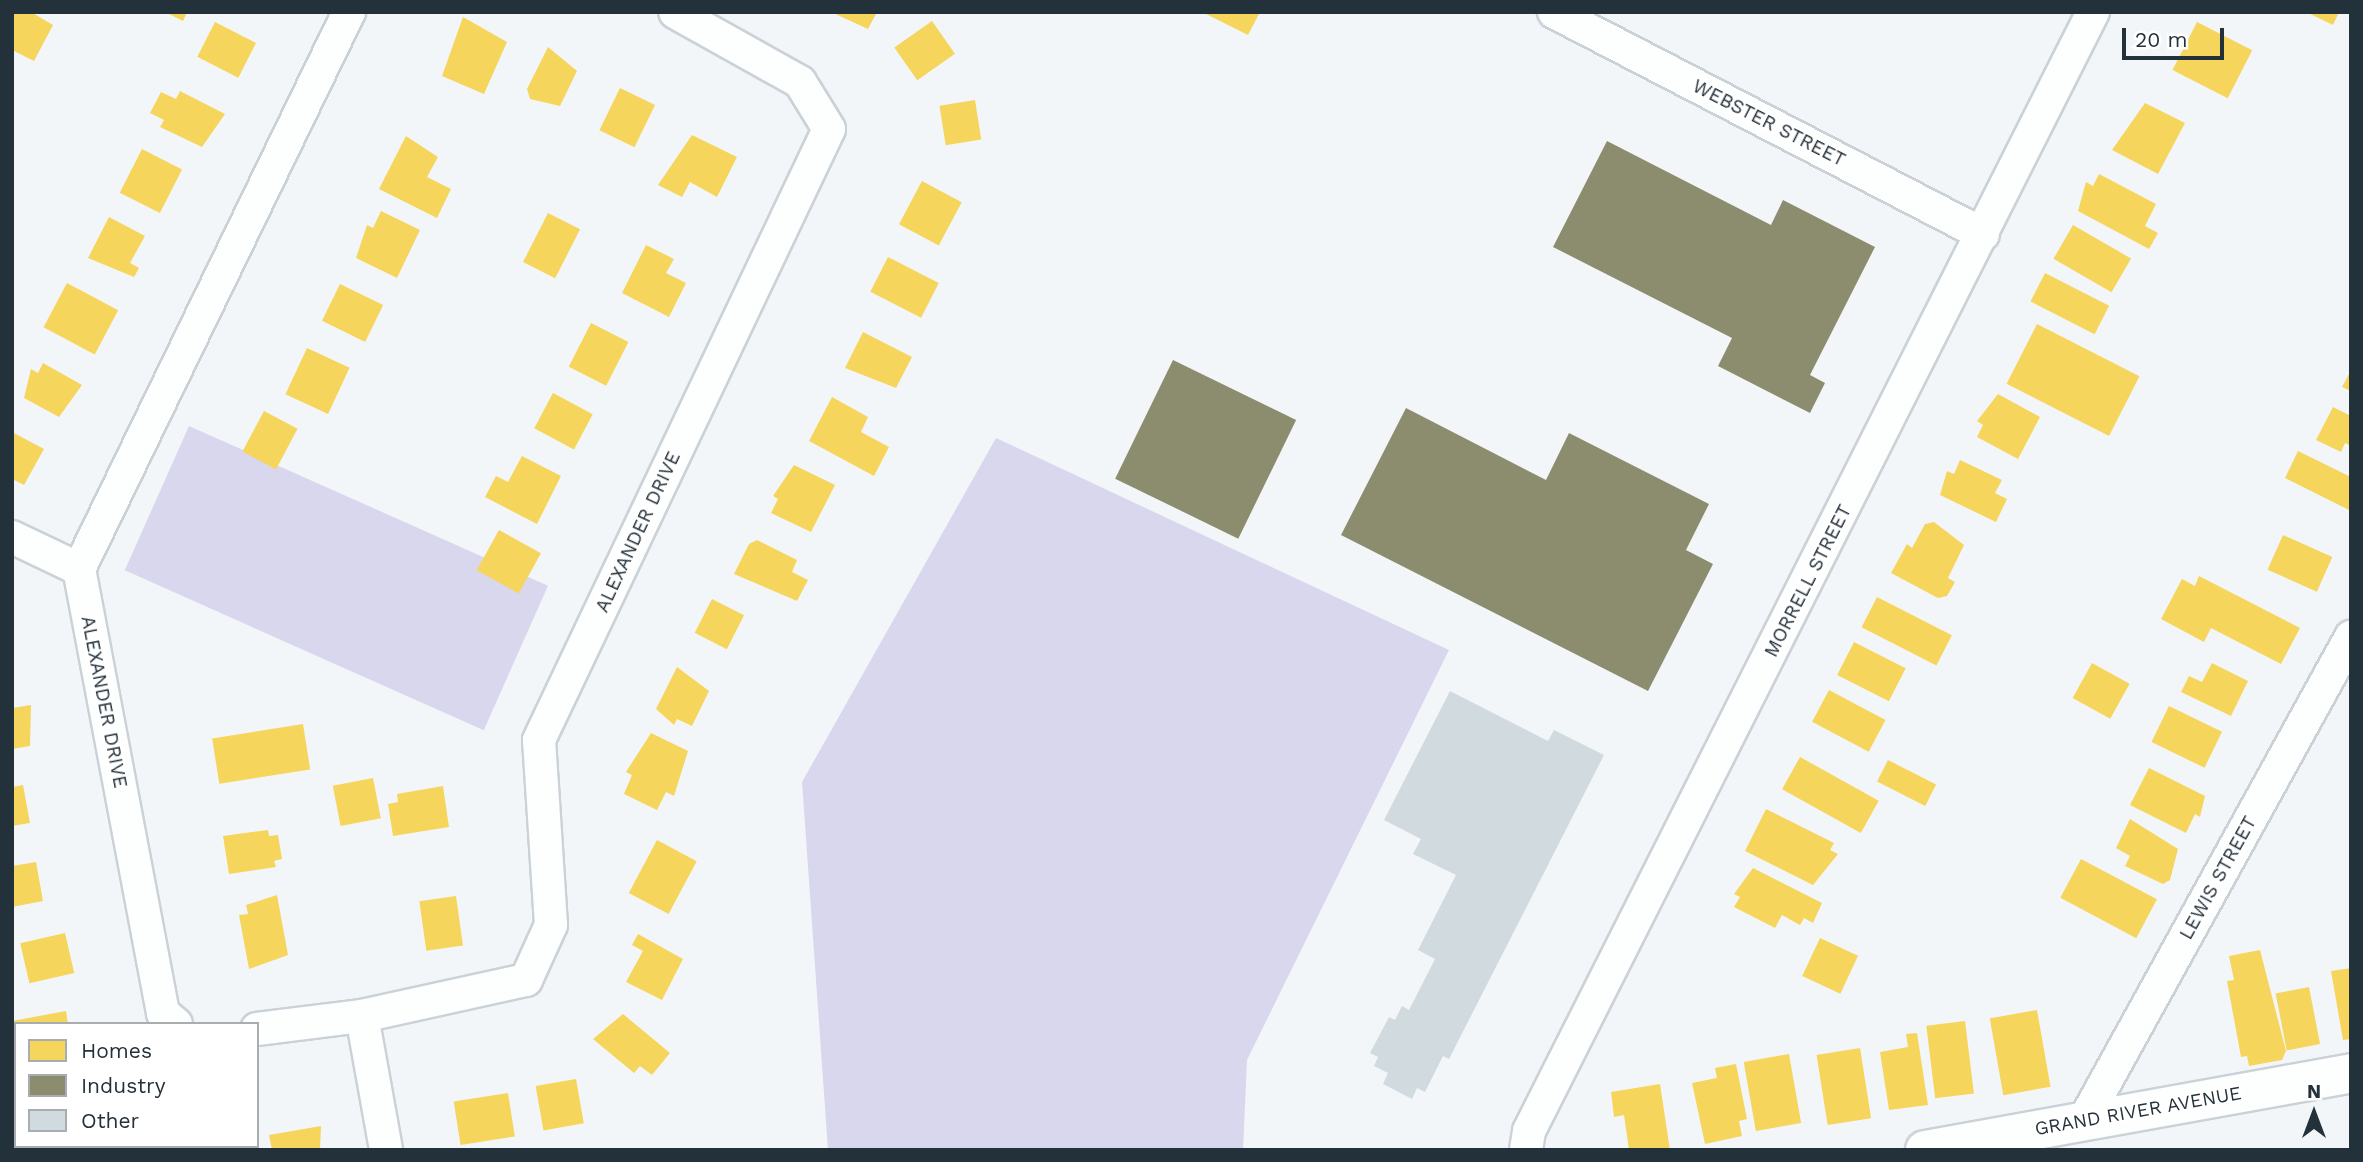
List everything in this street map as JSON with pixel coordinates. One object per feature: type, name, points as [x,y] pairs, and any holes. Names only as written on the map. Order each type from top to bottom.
[{"type":"street","points":[[12,537],[79,569],[349,12]]},
{"type":"street","name":"ALEXANDER DRIVE","points":[[259,1029],[362,1016],[526,980],[551,925],[539,740],[829,129],[800,82],[675,12]]},
{"type":"street","name":"WEBSTER STREET","points":[[1555,12],[1983,234]]},
{"type":"street","name":"MORRELL STREET","points":[[1526,1150],[1529,1131],[2094,12]]},
{"type":"street","name":"ALEXANDER DRIVE","points":[[79,569],[163,1013],[174,1022]]},
{"type":"street","name":"LEWIS STREET","points":[[2085,1119],[2351,637]]},
{"type":"street","points":[[362,1016],[386,1150]]},
{"type":"street","name":"GRAND RIVER AVENUE","points":[[1925,1150],[2351,1073]]},
{"type":"shaded area","points":[[189,426],[548,586],[484,730],[125,570]]},
{"type":"shaded area","points":[[996,438],[1449,650],[1247,1060],[1243,1150],[828,1150],[802,782]]},
{"type":"building: Homes","points":[[14,12],[31,12],[53,25],[34,61],[12,50]]},
{"type":"building: Homes","points":[[165,12],[187,12],[183,21]]},
{"type":"building: Homes","points":[[831,12],[877,12],[868,29]]},
{"type":"building: Homes","points":[[1202,12],[1260,12],[1248,35]]},
{"type":"building: Homes","points":[[2306,12],[2339,12],[2333,25]]},
{"type":"building: Homes","points":[[463,17],[507,42],[484,94],[442,76]]},
{"type":"building: Homes","points":[[932,21],[955,54],[917,80],[894,47]]},
{"type":"building: Homes","points":[[215,22],[256,43],[238,78],[197,57]]},
{"type":"building: Homes","points":[[2197,22],[2252,50],[2228,98],[2172,70]]},
{"type":"building: Homes","points":[[548,47],[577,71],[560,106],[530,99],[527,89]]},
{"type":"building: Homes","points":[[620,88],[655,105],[634,147],[599,130]]},
{"type":"building: Homes","points":[[180,91],[225,114],[202,147],[160,127],[164,120],[150,113],[161,92],[176,99]]},
{"type":"building: Homes","points":[[975,100],[981,140],[946,145],[939,106]]},
{"type":"building: Homes","points":[[2145,103],[2185,123],[2158,174],[2112,150]]},
{"type":"building: Homes","points":[[692,135],[737,157],[717,197],[690,182],[682,197],[658,185]]},
{"type":"building: Homes","points":[[406,136],[438,157],[427,177],[451,189],[437,218],[379,189]]},
{"type":"building: Homes","points":[[142,149],[182,169],[160,213],[120,193]]},
{"type":"building: Homes","points":[[2099,174],[2156,204],[2145,226],[2158,233],[2149,249],[2078,211],[2086,182],[2093,186]]},
{"type":"building: Homes","points":[[922,181],[962,202],[939,245],[899,224]]},
{"type":"building: Homes","points":[[381,211],[420,230],[397,278],[356,258],[367,225],[373,228]]},
{"type":"building: Homes","points":[[548,213],[580,229],[555,278],[523,262]]},
{"type":"building: Homes","points":[[109,217],[145,236],[130,263],[139,268],[134,277],[88,258]]},
{"type":"building: Homes","points":[[2073,225],[2131,258],[2112,292],[2054,259]]},
{"type":"building: Homes","points":[[646,245],[674,259],[666,273],[686,283],[669,317],[622,293]]},
{"type":"building: Homes","points":[[888,257],[939,283],[921,318],[870,292]]},
{"type":"building: Homes","points":[[2045,273],[2109,306],[2095,334],[2030,302]]},
{"type":"building: Homes","points":[[67,283],[118,310],[95,354],[44,327]]},
{"type":"building: Homes","points":[[340,284],[383,305],[365,342],[322,321]]},
{"type":"building: Homes","points":[[591,323],[628,342],[606,386],[569,367]]},
{"type":"building: Homes","points":[[2037,324],[2139,376],[2109,436],[2007,384]]},
{"type":"building: Homes","points":[[863,332],[912,357],[896,388],[845,368]]},
{"type":"building: Homes","points":[[307,348],[350,368],[328,414],[285,394]]},
{"type":"building: Homes","points":[[43,363],[82,385],[59,417],[24,398],[31,369],[38,373]]},
{"type":"building: Homes","points":[[2351,370],[2351,391],[2342,387]]},
{"type":"building: Homes","points":[[553,393],[593,414],[574,449],[534,428]]},
{"type":"building: Homes","points":[[1998,394],[2040,417],[2018,459],[1977,437],[1983,425],[1977,421]]},
{"type":"building: Homes","points":[[832,397],[868,417],[861,432],[889,447],[874,476],[809,441]]},
{"type":"building: Homes","points":[[2333,407],[2351,416],[2351,446],[2345,443],[2341,452],[2316,440]]},
{"type":"building: Homes","points":[[264,411],[298,429],[276,469],[242,452]]},
{"type":"building: Homes","points":[[12,432],[44,449],[24,485],[12,479]]},
{"type":"building: Homes","points":[[2298,451],[2351,477],[2351,511],[2285,478]]},
{"type":"building: Homes","points":[[522,456],[561,476],[537,524],[485,497],[496,476],[508,482]]},
{"type":"building: Homes","points":[[1960,460],[2002,480],[1995,493],[2007,499],[1996,522],[1940,495],[1947,471],[1954,474]]},
{"type":"building: Homes","points":[[794,465],[835,485],[811,532],[771,513],[778,499],[773,496]]},
{"type":"building: Homes","points":[[1934,522],[1964,545],[1948,578],[1955,582],[1947,596],[1938,598],[1891,573],[1907,544],[1912,548],[1925,524]]},
{"type":"building: Homes","points":[[499,530],[541,553],[519,594],[477,570]]},
{"type":"building: Homes","points":[[2283,535],[2332,557],[2317,592],[2268,570]]},
{"type":"building: Homes","points":[[757,540],[797,560],[792,572],[808,580],[797,601],[734,574],[749,544]]},
{"type":"building: Homes","points":[[2199,576],[2300,628],[2281,664],[2211,628],[2204,642],[2161,619],[2182,579],[2195,586]]},
{"type":"building: Homes","points":[[1877,597],[1952,635],[1936,665],[1862,627]]},
{"type":"building: Homes","points":[[712,599],[744,615],[727,649],[695,633]]},
{"type":"building: Homes","points":[[1854,642],[1906,668],[1889,701],[1837,675]]},
{"type":"building: Homes","points":[[2092,663],[2130,684],[2110,719],[2073,698]]},
{"type":"building: Homes","points":[[2212,663],[2248,681],[2231,716],[2181,692],[2189,676],[2202,682]]},
{"type":"building: Homes","points":[[677,667],[709,691],[692,726],[677,719],[674,725],[656,709]]},
{"type":"building: Homes","points":[[1829,690],[1886,720],[1869,752],[1812,722]]},
{"type":"building: Homes","points":[[31,705],[30,746],[12,749],[12,708]]},
{"type":"building: Homes","points":[[2169,706],[2222,732],[2204,768],[2151,742]]},
{"type":"building: Homes","points":[[303,724],[310,769],[219,784],[212,738]]},
{"type":"building: Homes","points":[[651,733],[688,751],[674,796],[666,792],[657,810],[624,794],[632,775],[626,772]]},
{"type":"building: Homes","points":[[1800,757],[1879,801],[1861,833],[1782,789]]},
{"type":"building: Homes","points":[[1888,760],[1936,785],[1925,806],[1877,781]]},
{"type":"building: Homes","points":[[2149,768],[2205,796],[2200,817],[2195,814],[2186,833],[2130,805]]},
{"type":"building: Homes","points":[[373,778],[381,818],[341,826],[333,786]]},
{"type":"building: Homes","points":[[23,785],[30,823],[12,826],[12,787]]},
{"type":"building: Homes","points":[[443,786],[449,827],[393,836],[388,804],[398,802],[397,794]]},
{"type":"building: Homes","points":[[1766,809],[1834,843],[1830,850],[1838,854],[1813,885],[1745,851]]},
{"type":"building: Homes","points":[[2130,819],[2178,849],[2170,880],[2163,884],[2125,866],[2130,856],[2116,848]]},
{"type":"building: Homes","points":[[268,830],[269,836],[278,835],[282,859],[274,861],[276,867],[229,874],[223,836]]},
{"type":"building: Homes","points":[[657,840],[697,861],[669,914],[629,893]]},
{"type":"building: Homes","points":[[2081,859],[2157,899],[2136,938],[2060,898]]},
{"type":"building: Homes","points":[[36,862],[43,901],[12,907],[12,866]]},
{"type":"building: Homes","points":[[1753,868],[1822,903],[1813,923],[1804,918],[1800,925],[1782,915],[1775,928],[1734,907],[1740,897],[1734,894]]},
{"type":"building: Homes","points":[[277,895],[288,955],[249,969],[239,915],[248,914],[246,905]]},
{"type":"building: Homes","points":[[456,896],[463,946],[426,951],[419,901]]},
{"type":"building: Homes","points":[[65,933],[74,973],[29,983],[20,943]]},
{"type":"building: Homes","points":[[638,934],[683,959],[662,1000],[626,982],[643,951],[632,945]]},
{"type":"building: Homes","points":[[1820,938],[1858,956],[1840,994],[1802,976]]},
{"type":"building: Homes","points":[[2260,950],[2286,1051],[2282,1060],[2249,1066],[2247,1056],[2241,1057],[2227,981],[2234,980],[2229,956]]},
{"type":"building: Homes","points":[[2351,968],[2351,1039],[2343,1040],[2331,971]]},
{"type":"building: Homes","points":[[2309,987],[2320,1044],[2287,1050],[2276,993]]},
{"type":"building: Homes","points":[[2037,1010],[2051,1087],[2003,1095],[1990,1018]]},
{"type":"building: Homes","points":[[66,1011],[68,1022],[14,1022],[14,1033],[12,1021]]},
{"type":"building: Homes","points":[[623,1014],[670,1053],[652,1075],[640,1066],[634,1073],[593,1039]]},
{"type":"building: Homes","points":[[1965,1021],[1974,1093],[1935,1098],[1926,1026]]},
{"type":"building: Homes","points":[[1917,1033],[1928,1105],[1889,1110],[1880,1052],[1908,1047],[1906,1034]]},
{"type":"building: Homes","points":[[1860,1048],[1871,1118],[1828,1125],[1817,1055]]},
{"type":"building: Homes","points":[[1789,1054],[1801,1123],[1756,1131],[1744,1062]]},
{"type":"building: Homes","points":[[1736,1064],[1747,1119],[1739,1121],[1742,1136],[1705,1144],[1692,1083],[1717,1078],[1715,1068]]},
{"type":"building: Homes","points":[[576,1079],[584,1123],[543,1130],[536,1086]]},
{"type":"building: Homes","points":[[1660,1084],[1670,1150],[1629,1150],[1624,1115],[1614,1117],[1611,1092]]},
{"type":"building: Homes","points":[[508,1093],[515,1136],[461,1145],[454,1102]]},
{"type":"building: Homes","points":[[321,1126],[320,1150],[272,1150],[269,1135]]},
{"type":"building: Homes","points":[[196,1148],[232,1148],[232,1150]]},
{"type":"building: Industry","points":[[1607,141],[1771,225],[1783,200],[1875,247],[1810,375],[1825,383],[1810,413],[1718,366],[1732,338],[1553,247]]},
{"type":"building: Industry","points":[[1173,360],[1296,420],[1238,539],[1115,479]]},
{"type":"building: Industry","points":[[1406,408],[1546,480],[1569,433],[1709,504],[1686,550],[1713,564],[1648,691],[1341,535]]},
{"type":"building: Other","points":[[1450,691],[1548,741],[1554,730],[1604,755],[1449,1059],[1443,1056],[1425,1092],[1417,1088],[1412,1099],[1383,1084],[1388,1073],[1374,1066],[1378,1057],[1370,1053],[1389,1017],[1395,1020],[1402,1006],[1409,1010],[1435,959],[1418,950],[1456,875],[1413,854],[1421,839],[1384,820]]}]
